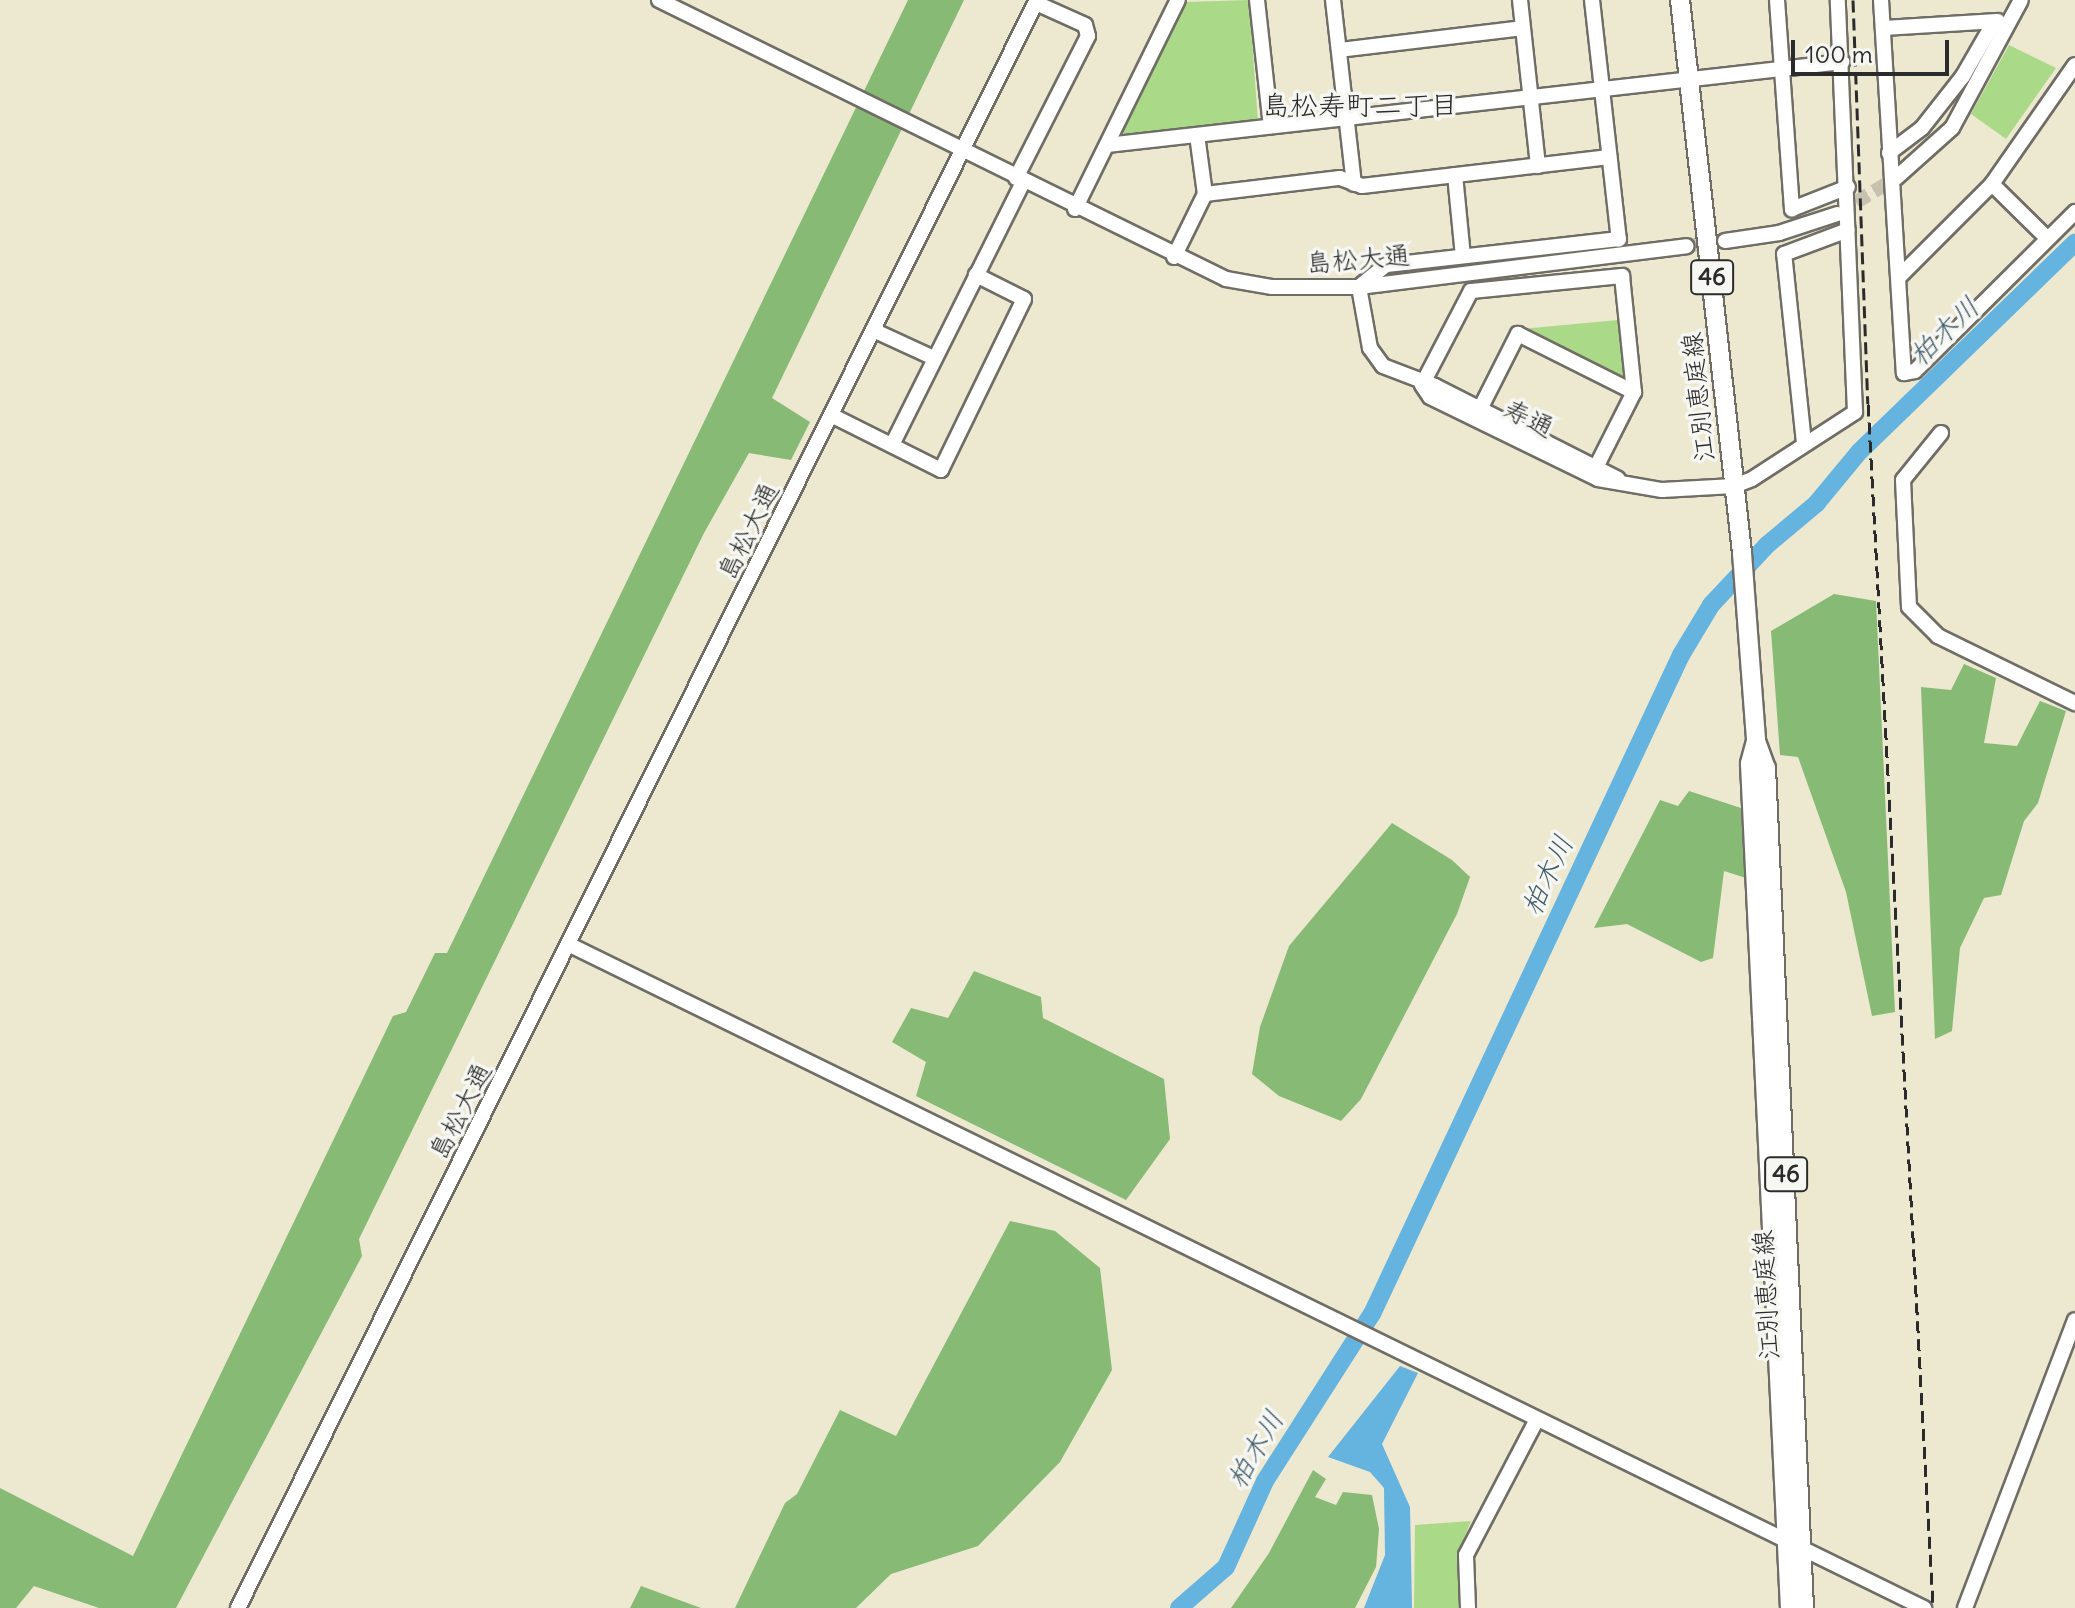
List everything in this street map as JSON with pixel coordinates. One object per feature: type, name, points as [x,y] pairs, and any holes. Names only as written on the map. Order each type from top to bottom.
[{"type":"main road","name":"江別恵庭線","points":[[1680,0],[1748,618],[1756,741],[1750,764],[1796,1549],[1804,1608]]},
{"type":"main road","name":"江別恵庭線","points":[[1790,1608],[1796,1549]]},
{"type":"street","points":[[659,0],[961,151],[1036,1],[1085,25],[1088,36],[892,445]]},
{"type":"street","points":[[1075,209],[1178,0]]},
{"type":"street","points":[[1257,0],[1271,126]]},
{"type":"street","points":[[1333,0],[1354,184]]},
{"type":"street","points":[[1520,0],[1538,166]]},
{"type":"street","points":[[1359,287],[1386,265],[1619,239],[1592,0]]},
{"type":"street","points":[[1777,0],[1792,209],[1848,187]]},
{"type":"street","points":[[1734,486],[1855,412],[1838,0]]},
{"type":"street","points":[[1881,0],[1904,373],[1915,371],[2075,212]]},
{"type":"street","points":[[1896,178],[1952,128],[2021,0]]},
{"type":"street","points":[[1883,28],[2011,20]]},
{"type":"street","points":[[1889,153],[1930,118],[1963,76],[1994,22]]},
{"type":"street","points":[[1339,50],[1523,28]]},
{"type":"street","points":[[1107,145],[1842,62]]},
{"type":"street","points":[[1900,276],[1992,184],[2075,65]]},
{"type":"street","points":[[1174,257],[1205,194],[1197,135]]},
{"type":"street","name":"島松大通","points":[[238,1608],[570,945],[961,151],[1174,257],[1226,279],[1259,285],[1359,287],[1686,246]]},
{"type":"street","points":[[1205,194],[1340,178],[1354,184],[1455,175],[1609,157]]},
{"type":"street","points":[[1455,175],[1463,256]]},
{"type":"street","points":[[1992,184],[2048,239]]},
{"type":"street","points":[[1725,241],[1779,233],[1837,214]]},
{"type":"street","points":[[1804,443],[1784,254],[1848,230]]},
{"type":"street","points":[[831,415],[941,470],[1024,299],[976,275]]},
{"type":"street","points":[[1422,385],[1471,291],[1622,276],[1634,392],[1594,471]]},
{"type":"street","name":"寿通","points":[[1359,287],[1375,358],[1422,385],[1430,397],[1478,414],[1622,482],[1662,490],[1734,486]]},
{"type":"street","points":[[873,330],[934,358]]},
{"type":"street","points":[[1478,414],[1518,334],[1634,392]]},
{"type":"street","points":[[1941,433],[1903,480],[1909,607],[1938,636],[2075,703]]},
{"type":"street","points":[[570,945],[1796,1549],[1924,1608]]},
{"type":"street","points":[[1965,1608],[2075,1320]]},
{"type":"street","points":[[1468,1608],[1466,1555],[1536,1421]]},
{"type":"green space","points":[[908,0],[964,0],[772,398],[810,422],[791,460],[749,453],[704,533],[359,1239],[362,1256],[176,1608],[99,1608],[34,1586],[16,1608],[0,1608],[0,1488],[133,1556],[393,1016],[406,1012],[435,953],[447,953]]},
{"type":"green space","points":[[1249,0],[1258,122],[1126,137],[1122,131],[1186,2]]},
{"type":"green space","points":[[2009,45],[2056,68],[2006,139],[1971,114]]},
{"type":"green space","points":[[1618,320],[1627,375],[1620,379],[1522,329]]},
{"type":"green space","points":[[1834,594],[1876,601],[1895,1012],[1872,1016],[1846,892],[1798,757],[1780,755],[1771,631]]},
{"type":"green space","points":[[1964,664],[1996,678],[1984,743],[2017,746],[2040,701],[2066,711],[2038,803],[2024,821],[2001,895],[1984,898],[1960,948],[1952,1031],[1935,1039],[1921,687],[1951,690]]},
{"type":"green space","points":[[1689,791],[1741,808],[1746,878],[1724,871],[1713,958],[1701,962],[1627,924],[1594,928],[1660,800],[1678,806]]},
{"type":"green space","points":[[1392,823],[1452,860],[1470,877],[1457,914],[1361,1099],[1341,1121],[1279,1096],[1252,1074],[1260,1027],[1289,946]]},
{"type":"green space","points":[[974,971],[1041,997],[1043,1018],[1164,1079],[1170,1139],[1126,1200],[916,1096],[926,1062],[892,1042],[911,1008],[948,1018]]},
{"type":"green space","points":[[1010,1221],[1055,1231],[1100,1268],[1112,1370],[1060,1462],[978,1546],[891,1574],[856,1608],[735,1608],[785,1503],[797,1494],[840,1410],[896,1436]]},
{"type":"green space","points":[[1313,1470],[1326,1479],[1315,1497],[1336,1505],[1343,1492],[1372,1495],[1379,1529],[1376,1567],[1355,1608],[1231,1608],[1269,1553]]},
{"type":"green space","points":[[1471,1521],[1457,1555],[1459,1608],[1414,1608],[1415,1525]]},
{"type":"green space","points":[[641,1586],[701,1608],[630,1608]]},
{"type":"water","points":[[1400,1366],[1418,1373],[1382,1444],[1410,1507],[1412,1608],[1364,1608],[1385,1555],[1384,1488],[1370,1472],[1328,1457]]},
{"type":"waterway","name":"柏木川","points":[[1179,1608],[1226,1567],[1265,1481],[1372,1314],[1681,655],[1711,605],[1767,545],[1816,504],[1859,452],[2075,243]]},
{"type":"tunnel","points":[[1838,213],[1896,178]]},
{"type":"tunnel","points":[[1686,246],[1725,241]]},
{"type":"railway","points":[[1853,0],[1868,404],[1933,1608]]},
{"type":"district","name":"島松寿町二丁目","points":[[1360,105]]}]
